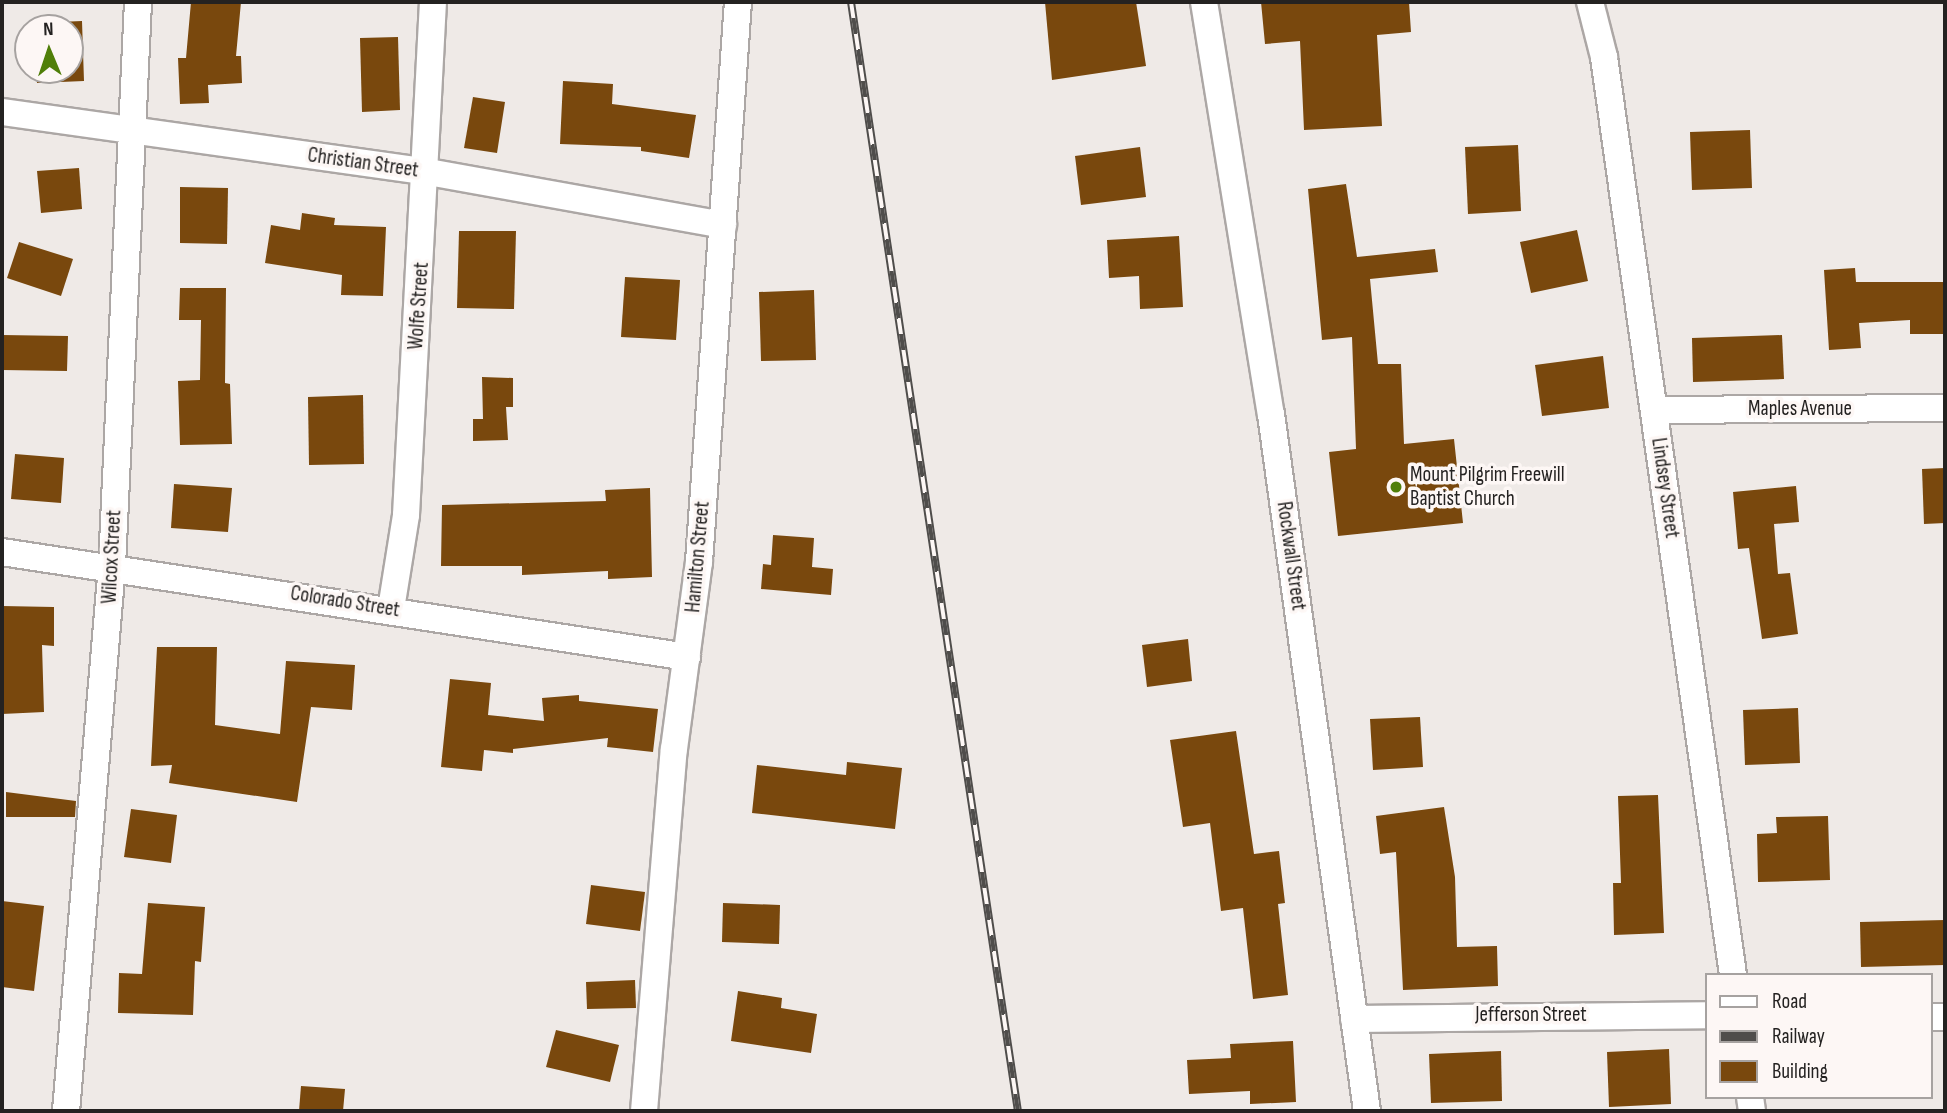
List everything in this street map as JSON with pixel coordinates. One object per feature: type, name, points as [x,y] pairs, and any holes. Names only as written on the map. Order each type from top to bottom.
[{"type":"street","name":"Wilcox Street","points":[[66,1111],[112,566],[138,2]]},
{"type":"street","name":"Wolfe Street","points":[[391,609],[405,515],[424,224],[423,170],[433,2]]},
{"type":"street","name":"Hamilton Street","points":[[644,1111],[674,749],[699,562],[738,2]]},
{"type":"street","name":"Rockwall Street","points":[[1204,2],[1272,414],[1367,1111]]},
{"type":"street","name":"Lindsey Street","points":[[1590,2],[1604,57],[1733,973]]},
{"type":"street","name":"Christian Street","points":[[2,112],[423,170],[723,225]]},
{"type":"street","name":"Maples Avenue","points":[[1654,410],[1945,408]]},
{"type":"street","name":"Colorado Street","points":[[2,552],[112,566],[687,657]]},
{"type":"street","name":"Jefferson Street","points":[[1354,1019],[1706,1015]]},
{"type":"building","points":[[191,2],[241,2],[236,56],[241,56],[242,83],[208,85],[209,103],[180,104],[178,58],[186,58]]},
{"type":"building","points":[[1045,2],[1136,2],[1146,66],[1052,80]]},
{"type":"building","points":[[1261,2],[1409,2],[1411,32],[1377,35],[1382,126],[1304,130],[1300,41],[1265,44]]},
{"type":"building","points":[[398,37],[400,110],[362,112],[360,38]]},
{"type":"building","points":[[563,81],[613,84],[612,104],[696,115],[689,158],[641,151],[641,147],[560,144]]},
{"type":"building","points":[[473,97],[505,102],[497,153],[464,148]]},
{"type":"building","points":[[1750,130],[1752,188],[1692,190],[1690,132]]},
{"type":"building","points":[[1518,145],[1521,211],[1468,214],[1465,147]]},
{"type":"building","points":[[1140,147],[1146,197],[1081,205],[1075,156]]},
{"type":"building","points":[[79,168],[82,209],[41,213],[37,171]]},
{"type":"building","points":[[1346,184],[1357,257],[1435,249],[1438,272],[1370,279],[1378,364],[1401,364],[1404,444],[1454,439],[1463,523],[1338,536],[1329,452],[1356,449],[1352,337],[1322,340],[1308,189]]},
{"type":"building","points":[[180,187],[228,188],[227,244],[180,243]]},
{"type":"building","points":[[302,213],[335,218],[334,225],[386,227],[383,296],[341,295],[342,275],[265,263],[271,225],[300,230]]},
{"type":"building","points":[[1577,230],[1588,281],[1531,293],[1520,242]]},
{"type":"building","points":[[459,231],[516,231],[514,309],[457,308]]},
{"type":"building","points":[[1179,236],[1183,307],[1140,309],[1139,276],[1109,278],[1107,240]]},
{"type":"building","points":[[19,242],[73,259],[61,296],[7,278]]},
{"type":"building","points":[[1855,268],[1856,282],[1945,282],[1945,334],[1910,334],[1910,320],[1859,323],[1861,348],[1829,350],[1824,270]]},
{"type":"building","points":[[625,277],[680,280],[676,340],[621,337]]},
{"type":"building","points":[[180,288],[226,288],[225,383],[230,384],[232,444],[180,445],[178,381],[200,380],[201,320],[179,320]]},
{"type":"building","points":[[814,290],[816,360],[761,361],[759,292]]},
{"type":"building","points":[[2,335],[68,336],[67,371],[2,370]]},
{"type":"building","points":[[1782,335],[1784,379],[1693,382],[1692,338]]},
{"type":"building","points":[[1603,356],[1609,408],[1542,416],[1535,365]]},
{"type":"building","points":[[482,377],[513,378],[513,407],[506,407],[508,440],[473,441],[473,419],[483,419]]},
{"type":"building","points":[[363,395],[364,464],[309,465],[308,397]]},
{"type":"building","points":[[15,454],[64,458],[61,503],[11,499]]},
{"type":"building","points":[[1945,468],[1945,523],[1924,524],[1922,469]]},
{"type":"building","points":[[174,484],[232,488],[228,532],[171,528]]},
{"type":"building","points":[[1796,486],[1799,522],[1774,524],[1778,574],[1790,573],[1798,634],[1762,639],[1749,548],[1738,549],[1733,492]]},
{"type":"building","points":[[650,488],[652,577],[608,579],[608,571],[522,575],[522,566],[441,566],[442,505],[606,501],[605,490]]},
{"type":"building","points":[[773,535],[814,538],[812,567],[833,569],[831,595],[761,589],[763,564],[771,565]]},
{"type":"building","points":[[2,606],[54,607],[54,646],[42,645],[44,712],[2,714]]},
{"type":"building","points":[[1188,639],[1192,681],[1147,687],[1142,645]]},
{"type":"building","points":[[157,647],[217,647],[215,725],[280,734],[286,661],[355,665],[352,710],[311,707],[297,802],[169,783],[172,765],[151,766]]},
{"type":"building","points":[[450,679],[491,683],[488,715],[544,721],[542,698],[579,695],[579,701],[658,709],[653,752],[607,747],[608,738],[513,749],[513,753],[484,750],[482,771],[441,767]]},
{"type":"building","points":[[1798,708],[1800,763],[1745,765],[1743,710]]},
{"type":"building","points":[[1420,717],[1423,767],[1373,770],[1370,719]]},
{"type":"building","points":[[1236,731],[1254,854],[1279,851],[1285,903],[1278,904],[1288,995],[1253,999],[1243,908],[1221,911],[1210,823],[1183,827],[1170,740]]},
{"type":"building","points":[[847,762],[902,768],[895,829],[752,813],[757,765],[846,775]]},
{"type":"building","points":[[6,792],[76,801],[75,817],[6,817]]},
{"type":"building","points":[[1658,795],[1664,933],[1614,935],[1613,883],[1621,883],[1618,796]]},
{"type":"building","points":[[1444,807],[1455,877],[1457,947],[1497,946],[1498,986],[1403,990],[1396,852],[1380,854],[1376,816]]},
{"type":"building","points":[[131,809],[177,815],[171,863],[124,857]]},
{"type":"building","points":[[1828,816],[1830,880],[1758,882],[1757,834],[1777,833],[1776,817]]},
{"type":"building","points":[[591,885],[645,892],[640,931],[586,924]]},
{"type":"building","points":[[2,901],[44,906],[34,991],[2,987]]},
{"type":"building","points":[[148,903],[205,907],[201,962],[195,961],[193,1015],[118,1013],[119,973],[142,974]]},
{"type":"building","points":[[723,903],[780,905],[779,944],[722,942]]},
{"type":"building","points":[[1945,920],[1945,965],[1861,967],[1860,922]]},
{"type":"building","points":[[635,980],[636,1008],[587,1009],[586,982]]},
{"type":"building","points":[[738,991],[782,998],[781,1008],[817,1014],[811,1053],[731,1041]]},
{"type":"building","points":[[556,1030],[619,1045],[610,1082],[546,1067]]},
{"type":"building","points":[[1293,1041],[1296,1102],[1250,1104],[1250,1091],[1189,1094],[1187,1060],[1231,1058],[1230,1044]]},
{"type":"building","points":[[1669,1049],[1671,1104],[1609,1107],[1607,1052]]},
{"type":"building","points":[[1501,1051],[1502,1101],[1431,1103],[1429,1054]]},
{"type":"building","points":[[301,1086],[345,1089],[343,1111],[299,1111]]},
{"type":"railway","points":[[851,2],[1018,1111]]},
{"type":"place","name":"Mount Pilgrim Freewill Baptist Church","points":[[1396,487]]}]
